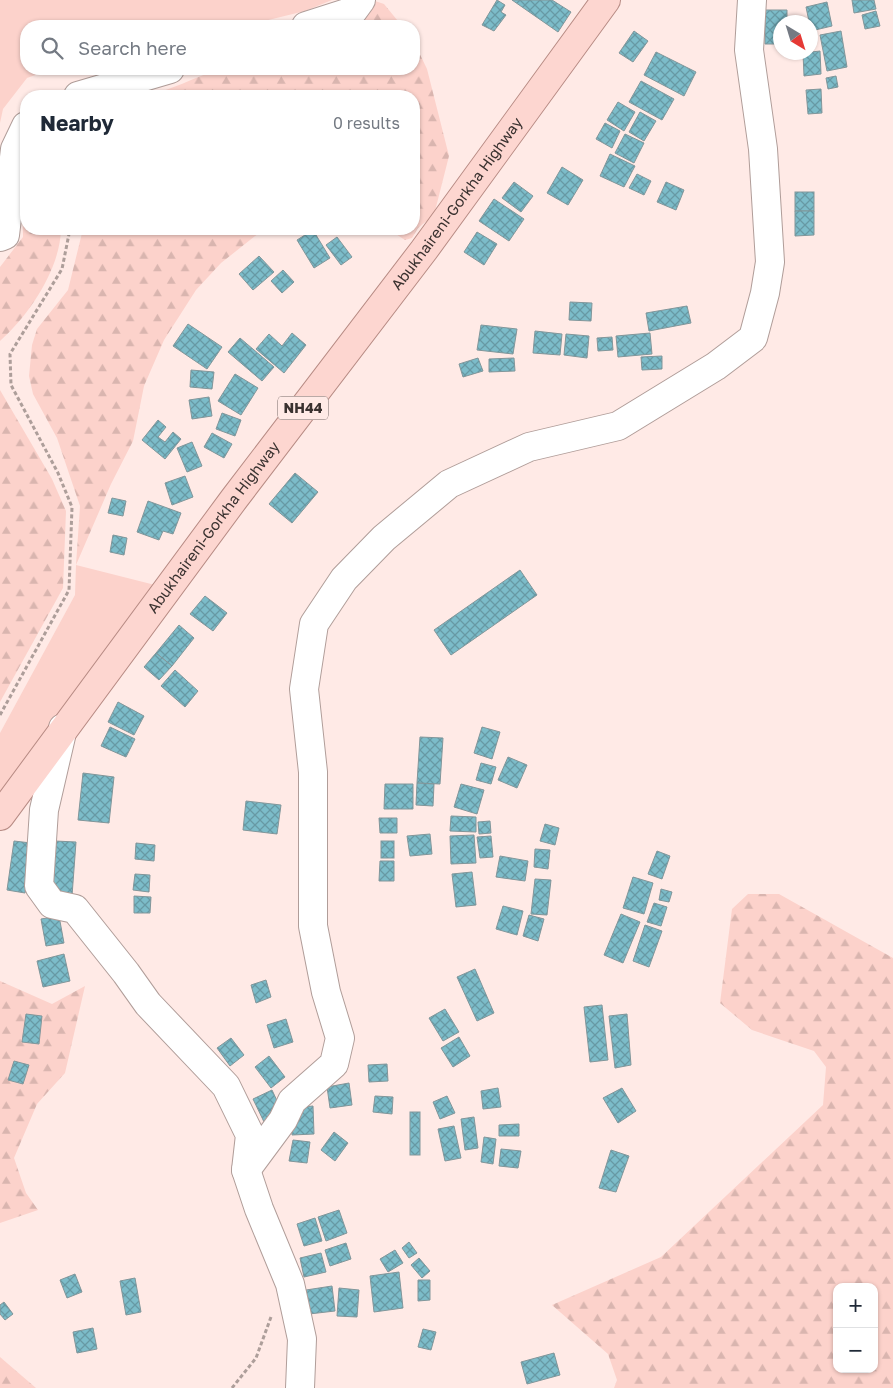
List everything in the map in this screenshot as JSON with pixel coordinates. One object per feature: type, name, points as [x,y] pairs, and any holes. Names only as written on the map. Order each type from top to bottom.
[{"type":"main road","name":"Abukhaireni-Gorkha Highway","points":[[0,816],[63,728],[234,499],[430,242],[606,0]]},
{"type":"street","points":[[325,20],[353,11],[361,0]]},
{"type":"street","points":[[246,1170],[283,1120],[292,1101],[334,1064],[340,1038],[326,992],[313,926],[313,772],[304,689],[314,624],[344,579],[384,538],[450,484],[529,447],[618,426],[716,366],[753,338],[770,262],[763,149],[749,50],[752,0]]},
{"type":"street","points":[[98,90],[150,75]]},
{"type":"street","points":[[0,237],[6,235],[15,149],[20,139]]},
{"type":"street","points":[[63,728],[44,810],[39,886],[52,904],[75,909],[148,1004],[226,1086],[250,1135],[246,1170],[258,1209],[290,1284],[302,1339],[300,1388]]},
{"type":"path","points":[[0,715],[69,590],[72,506],[58,473],[11,386],[10,354],[62,269],[69,235]]},
{"type":"path","points":[[232,1388],[256,1358],[270,1318],[290,1284]]},
{"type":"green space","points":[[0,0],[332,0],[305,11],[268,20],[20,20],[20,75],[35,75],[27,78],[3,109],[0,123]]},
{"type":"green space","points":[[375,1],[384,4],[397,20],[351,20]]},
{"type":"green space","points":[[420,54],[427,69],[449,156],[434,215],[420,226],[420,90],[166,90],[201,76],[420,75]]},
{"type":"green space","points":[[23,235],[60,235],[55,260],[41,290],[22,318],[0,341],[0,267]]},
{"type":"green space","points":[[82,235],[256,235],[221,263],[196,290],[164,340],[144,386],[133,441],[111,484],[76,565],[80,506],[57,438],[33,394],[29,376],[32,345],[37,329],[68,290]]},
{"type":"green space","points":[[397,235],[414,235],[412,238],[405,240]]},
{"type":"green space","points":[[0,390],[52,479],[66,511],[63,588],[0,702]]},
{"type":"green space","points":[[76,565],[159,586],[0,806],[0,733],[75,595]]},
{"type":"green space","points":[[748,894],[779,894],[893,958],[893,1388],[614,1388],[617,1380],[608,1354],[552,1305],[661,1257],[823,1105],[826,1067],[814,1051],[752,1030],[720,1003],[732,909]]},
{"type":"green space","points":[[0,981],[52,1004],[85,986],[65,1073],[37,1104],[14,1158],[26,1193],[38,1210],[0,1223]]},
{"type":"green space","points":[[0,1357],[36,1388],[0,1388]]},
{"type":"building","points":[[497,0],[505,5],[501,12],[506,15],[494,31],[482,25]]},
{"type":"building","points":[[512,0],[552,0],[571,12],[558,32]]},
{"type":"building","points":[[852,0],[874,0],[876,9],[854,13]]},
{"type":"building","points":[[827,2],[832,26],[818,29],[818,15],[808,15],[806,7]]},
{"type":"building","points":[[765,10],[787,10],[787,15],[773,15],[773,44],[765,44]]},
{"type":"building","points":[[876,11],[880,26],[865,29],[862,15]]},
{"type":"building","points":[[634,31],[648,41],[633,62],[619,53]]},
{"type":"building","points":[[841,31],[847,67],[827,71],[820,35]]},
{"type":"building","points":[[818,51],[820,51],[821,74],[804,76],[803,60],[818,60]]},
{"type":"building","points":[[656,52],[696,72],[684,96],[644,75]]},
{"type":"building","points":[[836,76],[838,87],[828,89],[826,78]]},
{"type":"building","points":[[641,81],[674,99],[662,120],[629,102]]},
{"type":"building","points":[[821,89],[822,113],[808,114],[806,90]]},
{"type":"building","points":[[618,102],[635,112],[624,131],[607,120]]},
{"type":"building","points":[[640,112],[656,121],[644,141],[629,132]]},
{"type":"building","points":[[605,123],[620,131],[612,148],[596,139]]},
{"type":"building","points":[[625,134],[644,143],[634,163],[615,153]]},
{"type":"building","points":[[610,154],[635,166],[624,187],[600,176]]},
{"type":"building","points":[[562,167],[583,180],[568,205],[547,193]]},
{"type":"building","points":[[637,174],[651,181],[644,195],[629,188]]},
{"type":"building","points":[[514,182],[533,196],[521,212],[502,198]]},
{"type":"building","points":[[666,182],[684,190],[676,210],[657,202]]},
{"type":"building","points":[[795,192],[814,192],[814,211],[795,211]]},
{"type":"building","points":[[494,199],[524,219],[509,241],[479,221]]},
{"type":"building","points":[[795,211],[814,211],[814,235],[795,236]]},
{"type":"building","points":[[477,232],[497,244],[484,265],[464,252]]},
{"type":"building","points":[[305,235],[316,235],[330,258],[314,268],[297,240]]},
{"type":"building","points":[[337,237],[352,257],[341,265],[326,245]]},
{"type":"building","points":[[259,256],[274,272],[253,290],[239,274]]},
{"type":"building","points":[[283,270],[294,282],[282,293],[271,281]]},
{"type":"building","points":[[570,302],[592,303],[591,321],[569,320]]},
{"type":"building","points":[[687,306],[691,323],[649,331],[646,313]]},
{"type":"building","points":[[188,324],[222,347],[207,369],[173,346]]},
{"type":"building","points":[[481,325],[517,329],[513,354],[477,350]]},
{"type":"building","points":[[535,331],[562,334],[560,355],[533,353]]},
{"type":"building","points":[[292,333],[306,345],[284,373],[256,349],[269,334],[282,346]]},
{"type":"building","points":[[650,333],[652,354],[618,357],[616,336]]},
{"type":"building","points":[[566,334],[589,336],[587,358],[564,355]]},
{"type":"building","points":[[612,337],[613,350],[598,351],[597,338]]},
{"type":"building","points":[[240,338],[274,367],[262,381],[228,352]]},
{"type":"building","points":[[662,356],[662,369],[642,370],[641,357]]},
{"type":"building","points":[[478,358],[483,371],[463,377],[459,364]]},
{"type":"building","points":[[514,358],[515,371],[489,372],[489,359]]},
{"type":"building","points":[[191,370],[214,372],[212,389],[190,387]]},
{"type":"building","points":[[235,374],[258,388],[241,415],[218,401]]},
{"type":"building","points":[[209,397],[212,416],[192,419],[189,400]]},
{"type":"building","points":[[222,413],[241,420],[235,436],[216,429]]},
{"type":"building","points":[[158,420],[166,427],[158,437],[165,442],[173,432],[181,439],[165,459],[142,440]]},
{"type":"building","points":[[212,433],[232,444],[224,458],[204,447]]},
{"type":"building","points":[[192,442],[202,466],[187,472],[177,448]]},
{"type":"building","points":[[295,473],[318,492],[292,523],[269,504]]},
{"type":"building","points":[[185,476],[193,497],[172,505],[165,483]]},
{"type":"building","points":[[112,498],[126,501],[123,516],[108,513]]},
{"type":"building","points":[[148,501],[181,513],[173,534],[163,531],[159,540],[137,532]]},
{"type":"building","points":[[113,535],[127,538],[124,555],[110,552]]},
{"type":"building","points":[[520,570],[537,595],[451,655],[434,630]]},
{"type":"building","points":[[205,596],[227,613],[213,631],[190,614]]},
{"type":"building","points":[[179,625],[194,638],[172,666],[156,653]]},
{"type":"building","points":[[156,653],[172,666],[159,680],[144,667]]},
{"type":"building","points":[[175,670],[198,691],[185,707],[161,686]]},
{"type":"building","points":[[118,702],[144,716],[134,735],[108,722]]},
{"type":"building","points":[[110,727],[135,739],[126,757],[101,746]]},
{"type":"building","points":[[482,727],[500,732],[492,759],[474,753]]},
{"type":"building","points":[[420,737],[443,738],[440,784],[417,783]]},
{"type":"building","points":[[508,757],[527,765],[517,788],[498,780]]},
{"type":"building","points":[[481,763],[496,767],[491,784],[476,780]]},
{"type":"building","points":[[83,773],[114,777],[109,823],[78,820]]},
{"type":"building","points":[[417,783],[434,784],[433,806],[416,805]]},
{"type":"building","points":[[385,784],[413,784],[413,809],[384,809]]},
{"type":"building","points":[[461,784],[484,790],[477,814],[454,807]]},
{"type":"building","points":[[246,801],[281,805],[277,834],[243,830]]},
{"type":"building","points":[[451,816],[476,817],[476,832],[450,831]]},
{"type":"building","points":[[379,818],[397,818],[397,833],[380,833]]},
{"type":"building","points":[[490,821],[491,833],[479,834],[478,822]]},
{"type":"building","points":[[545,824],[559,828],[555,845],[540,841]]},
{"type":"building","points":[[430,834],[432,854],[410,856],[407,836]]},
{"type":"building","points":[[474,835],[476,863],[451,864],[450,836]]},
{"type":"building","points":[[491,836],[493,857],[480,858],[477,837]]},
{"type":"building","points":[[14,841],[31,843],[25,893],[7,890]]},
{"type":"building","points":[[55,841],[76,842],[72,896],[50,894]]},
{"type":"building","points":[[381,841],[394,841],[394,858],[381,858]]},
{"type":"building","points":[[136,843],[155,845],[154,861],[135,859]]},
{"type":"building","points":[[535,849],[550,850],[548,869],[534,867]]},
{"type":"building","points":[[657,851],[670,856],[662,879],[648,874]]},
{"type":"building","points":[[500,856],[528,861],[525,881],[496,877]]},
{"type":"building","points":[[380,861],[394,861],[394,881],[379,881]]},
{"type":"building","points":[[472,872],[476,905],[456,907],[452,874]]},
{"type":"building","points":[[135,874],[150,875],[149,892],[133,890]]},
{"type":"building","points":[[633,877],[653,883],[644,914],[623,908]]},
{"type":"building","points":[[535,879],[551,880],[547,915],[531,914]]},
{"type":"building","points":[[661,889],[672,892],[669,902],[659,900]]},
{"type":"building","points":[[134,896],[151,897],[150,913],[134,913]]},
{"type":"building","points":[[654,903],[667,907],[661,926],[647,922]]},
{"type":"building","points":[[503,906],[523,911],[517,935],[496,929]]},
{"type":"building","points":[[621,914],[640,922],[623,963],[604,955]]},
{"type":"building","points":[[529,915],[544,919],[538,941],[523,936]]},
{"type":"building","points":[[59,916],[64,943],[46,946],[41,919]]},
{"type":"building","points":[[645,925],[662,931],[649,967],[633,961]]},
{"type":"building","points":[[64,954],[70,981],[43,987],[37,961]]},
{"type":"building","points":[[475,969],[494,1013],[477,1021],[457,977]]},
{"type":"building","points":[[266,980],[271,997],[256,1003],[251,985]]},
{"type":"building","points":[[602,1005],[608,1060],[590,1062],[584,1007]]},
{"type":"building","points":[[445,1009],[459,1032],[443,1041],[429,1018]]},
{"type":"building","points":[[26,1014],[42,1016],[39,1044],[22,1042]]},
{"type":"building","points":[[627,1014],[631,1065],[615,1068],[609,1016]]},
{"type":"building","points":[[286,1019],[293,1042],[274,1048],[267,1025]]},
{"type":"building","points":[[459,1037],[470,1056],[453,1067],[441,1048]]},
{"type":"building","points":[[231,1038],[244,1055],[230,1066],[217,1048]]},
{"type":"building","points":[[269,1056],[285,1077],[271,1088],[255,1067]]},
{"type":"building","points":[[14,1061],[29,1065],[23,1084],[8,1080]]},
{"type":"building","points":[[387,1064],[388,1081],[369,1082],[368,1065]]},
{"type":"building","points":[[349,1083],[352,1105],[330,1108],[327,1087]]},
{"type":"building","points":[[498,1088],[501,1107],[483,1109],[481,1091]]},
{"type":"building","points":[[622,1088],[636,1111],[618,1123],[603,1098]]},
{"type":"building","points":[[272,1090],[284,1116],[265,1124],[253,1099]]},
{"type":"building","points":[[375,1096],[393,1097],[392,1114],[373,1112]]},
{"type":"building","points":[[447,1096],[455,1113],[440,1119],[433,1102]]},
{"type":"building","points":[[313,1106],[314,1134],[292,1135],[291,1108]]},
{"type":"building","points":[[410,1112],[420,1112],[420,1155],[410,1155]]},
{"type":"building","points":[[474,1117],[478,1148],[465,1150],[461,1119]]},
{"type":"building","points":[[519,1124],[519,1136],[499,1136],[499,1125]]},
{"type":"building","points":[[454,1126],[461,1158],[445,1161],[438,1129]]},
{"type":"building","points":[[334,1132],[348,1143],[335,1161],[321,1150]]},
{"type":"building","points":[[484,1137],[496,1139],[493,1164],[481,1162]]},
{"type":"building","points":[[293,1140],[310,1142],[307,1163],[289,1161]]},
{"type":"building","points":[[501,1149],[521,1151],[518,1168],[499,1166]]},
{"type":"building","points":[[611,1150],[629,1156],[616,1192],[599,1188]]},
{"type":"building","points":[[339,1210],[347,1233],[326,1241],[318,1217]]},
{"type":"building","points":[[315,1218],[322,1241],[304,1246],[297,1224]]},
{"type":"building","points":[[409,1242],[417,1253],[409,1258],[402,1248]]},
{"type":"building","points":[[346,1243],[351,1259],[330,1266],[325,1250]]},
{"type":"building","points":[[395,1250],[403,1263],[388,1272],[380,1259]]},
{"type":"building","points":[[321,1253],[326,1272],[304,1277],[300,1258]]},
{"type":"building","points":[[419,1258],[430,1271],[422,1278],[411,1265]]},
{"type":"building","points":[[399,1272],[403,1308],[374,1312],[370,1276]]},
{"type":"building","points":[[75,1274],[82,1292],[67,1298],[60,1280]]},
{"type":"building","points":[[135,1278],[141,1312],[126,1315],[120,1281]]},
{"type":"building","points":[[418,1280],[430,1280],[430,1300],[418,1301]]},
{"type":"building","points":[[332,1286],[335,1311],[309,1314],[306,1290]]},
{"type":"building","points":[[339,1288],[359,1290],[357,1317],[337,1316]]},
{"type":"building","points":[[4,1302],[13,1314],[5,1320],[0,1314],[0,1305]]},
{"type":"building","points":[[93,1328],[97,1349],[77,1353],[73,1332]]},
{"type":"building","points":[[423,1329],[436,1332],[431,1350],[418,1347]]},
{"type":"building","points":[[554,1353],[560,1375],[527,1384],[521,1362]]}]
